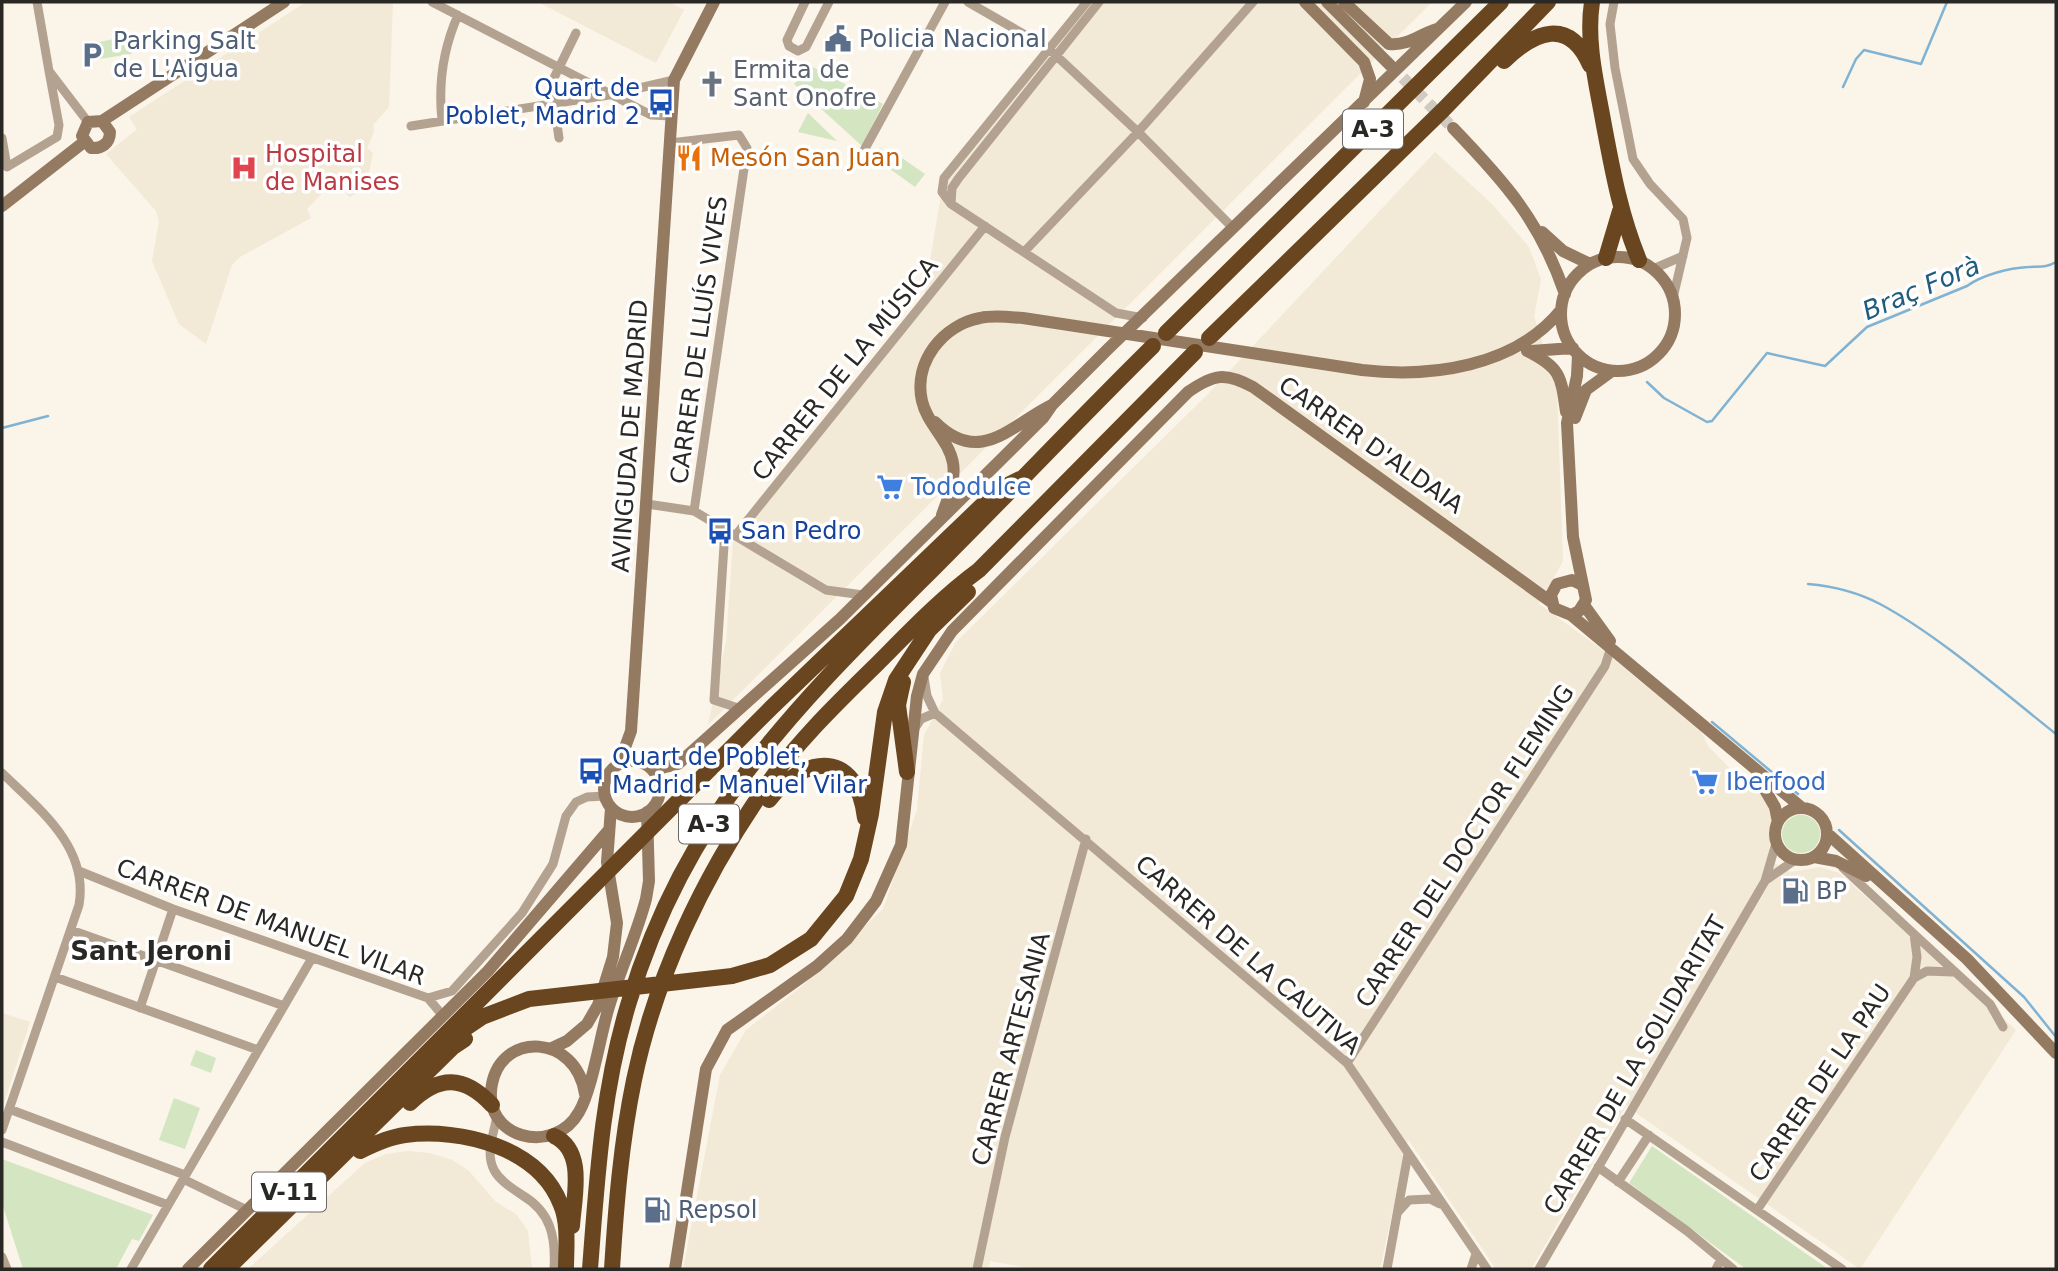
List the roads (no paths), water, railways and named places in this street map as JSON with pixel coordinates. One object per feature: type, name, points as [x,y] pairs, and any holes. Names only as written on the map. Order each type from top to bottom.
[{"type":"highway","name":"A-3","points":[[1166,333],[1501,2]]},
{"type":"highway","name":"A-3","points":[[1209,338],[1443,110],[1548,2]]},
{"type":"highway","points":[[1592,2],[1590,25],[1594,74],[1620,211],[1646,265]]},
{"type":"highway","points":[[1443,110],[1466,98],[1518,47],[1544,34],[1565,35],[1576,42],[1584,51],[1594,74]]},
{"type":"highway","points":[[1606,258],[1620,211]]},
{"type":"highway","name":"A-3","points":[[590,1269],[600,1136],[619,1038],[651,940],[694,849],[727,796],[780,726],[1153,345]]},
{"type":"highway","name":"A-3","points":[[612,1269],[626,1125],[635,1078],[658,998],[693,911],[722,856],[762,792],[822,720],[954,588],[979,570],[1195,352]]},
{"type":"highway","points":[[367,1114],[596,883],[651,818],[998,490],[1020,479]]},
{"type":"highway","points":[[907,772],[900,731],[900,690],[914,660],[968,592],[979,570]]},
{"type":"highway","points":[[367,1114],[446,1041],[482,1017],[529,999],[706,979],[754,970],[784,958],[811,939],[846,896],[861,859],[889,695],[929,630],[968,592]]},
{"type":"highway","points":[[748,816],[768,802],[792,775],[816,765],[830,766],[844,771],[859,788],[867,828]]},
{"type":"highway","points":[[236,1269],[453,1046],[504,1016],[581,993]]},
{"type":"highway","points":[[361,1143],[433,1085],[452,1082],[464,1084],[476,1090],[495,1111]]},
{"type":"highway","name":"V-11","points":[[211,1269],[367,1114]]},
{"type":"highway","points":[[361,1143],[426,1133],[475,1140],[513,1154],[543,1175],[561,1205],[568,1269]]},
{"type":"highway","points":[[554,1136],[569,1146],[574,1161],[568,1269]]},
{"type":"highway","name":"V-11","points":[[227,1269],[361,1143]]},
{"type":"street","points":[[2,138],[8,167],[57,137],[59,125],[37,2]]},
{"type":"street","points":[[88,122],[102,121],[284,2]]},
{"type":"street","points":[[432,2],[609,95],[651,115],[671,116]]},
{"type":"street","points":[[411,126],[609,95],[674,80],[714,2]]},
{"type":"street","points":[[805,2],[787,40],[789,46],[798,51],[806,47],[829,2]]},
{"type":"street","points":[[862,154],[945,2]]},
{"type":"street","points":[[968,2],[1048,48],[1138,132],[1233,228]]},
{"type":"street","points":[[1087,2],[944,178],[942,192],[951,205],[1116,313],[1143,318]]},
{"type":"street","points":[[951,205],[952,188],[958,179],[1099,2]]},
{"type":"street","points":[[1024,252],[1138,132],[1253,2]]},
{"type":"street","points":[[1305,2],[1364,62],[1370,79],[1364,102]]},
{"type":"street","points":[[1327,2],[1390,65]]},
{"type":"street","points":[[1344,2],[1389,44],[1406,44],[1423,33],[1440,28]]},
{"type":"street","points":[[653,770],[678,764],[839,619],[1043,418],[1052,405],[1108,349],[1143,318],[1466,2]]},
{"type":"street","points":[[1614,2],[1610,24],[1615,68],[1633,159],[1650,184],[1683,219],[1687,238],[1673,298]]},
{"type":"street","points":[[442,120],[439,93],[446,41],[458,15]]},
{"type":"street","points":[[559,138],[551,84],[576,33]]},
{"type":"street","points":[[49,71],[88,122]]},
{"type":"street","name":"AVINGUDA DE MADRID","points":[[619,764],[631,731],[674,80]]},
{"type":"street","points":[[88,122],[82,131],[84,142],[91,148],[105,145],[110,132],[102,121]]},
{"type":"street","points":[[1453,128],[1503,181],[1539,230],[1563,251],[1590,264]]},
{"type":"street","name":"CARRER DE LLUÍS VIVES","points":[[670,143],[739,135],[747,148],[694,511]]},
{"type":"street","points":[[2,206],[84,142]]},
{"type":"street","name":"CARRER DE LA MÚSICA","points":[[735,536],[985,226]]},
{"type":"street","points":[[1539,230],[1565,294]]},
{"type":"street","points":[[1567,423],[1577,376],[1575,351],[1562,324],[1561,310],[1565,294],[1575,277],[1590,264],[1606,258],[1646,265],[1683,256]]},
{"type":"street","points":[[940,518],[949,495],[954,466],[951,455],[926,413],[920,389],[926,361],[933,348],[955,327],[981,317],[1083,327],[1391,373],[1444,370],[1527,351],[1575,351],[1591,364],[1612,371],[1628,370],[1650,361],[1667,344],[1675,322],[1669,287],[1646,265]]},
{"type":"street","points":[[1489,358],[1546,329],[1561,310]]},
{"type":"street","points":[[1108,349],[1121,325],[1116,313]]},
{"type":"street","points":[[1527,351],[1550,362],[1562,382],[1569,444],[1573,537],[1581,585],[1586,594],[1584,604],[1571,615]]},
{"type":"street","points":[[1569,444],[1586,390],[1612,371]]},
{"type":"street","name":"CARRER D'ALDAIA","points":[[923,674],[952,631],[1188,393],[1219,376],[1233,377],[1253,387],[1523,579],[1551,602]]},
{"type":"street","points":[[926,413],[956,437],[984,442],[1015,430],[1052,405]]},
{"type":"street","points":[[647,505],[694,511],[826,590],[863,595]]},
{"type":"street","points":[[725,530],[713,700],[741,709]]},
{"type":"street","points":[[1573,537],[1551,602],[1559,612],[1571,615],[1615,650],[1801,807],[1817,812],[1827,826],[1828,834],[1824,848],[1814,857]]},
{"type":"street","name":"CARRER D'ALDAIA","points":[[1523,579],[1557,584]]},
{"type":"street","points":[[1557,584],[1572,580],[1581,585]]},
{"type":"street","points":[[1584,604],[1615,650]]},
{"type":"street","name":"CARRER DEL DOCTOR FLEMING","points":[[1347,1063],[1615,650]]},
{"type":"street","points":[[912,734],[921,719],[935,713],[927,696],[923,674]]},
{"type":"street","points":[[675,1269],[706,1069],[727,1030],[817,966],[863,921],[889,877],[901,845],[907,772],[923,674]]},
{"type":"street","name":"CARRER DE LA CAUTIVA","points":[[935,713],[1347,1063],[1487,1269]]},
{"type":"street","name":"AVINGUDA DE MADRID","points":[[631,731],[639,762]]},
{"type":"street","points":[[495,1111],[516,1134],[535,1139],[554,1136],[577,1116],[609,1006],[646,899],[651,818],[661,791],[653,770],[639,762],[619,764],[606,777],[610,830],[607,862],[617,923],[610,972],[587,1024],[567,1041],[552,1048],[524,1048],[506,1060],[491,1085],[495,1111],[491,1155],[494,1170],[506,1185],[536,1203],[551,1224],[555,1240],[554,1269]]},
{"type":"street","points":[[1751,767],[1768,793],[1778,822],[1776,843],[1784,854],[1795,860],[1814,857],[1836,861],[1879,882]]},
{"type":"street","points":[[2,773],[56,826],[79,872],[82,889],[71,930],[2,1130]]},
{"type":"street","points":[[428,998],[444,995],[460,984],[522,913],[553,864],[566,816],[576,802],[587,797],[608,802],[627,816],[651,818]]},
{"type":"street","points":[[1778,822],[1792,809],[1801,807]]},
{"type":"street","points":[[188,1269],[488,971],[610,830]]},
{"type":"street","points":[[1828,834],[1967,959],[2032,1024],[2056,1054]]},
{"type":"street","name":"CARRER ARTESANIA","points":[[981,1269],[1005,1137],[1086,839]]},
{"type":"street","name":"CARRER DE LA SOLIDARITAT","points":[[1539,1269],[1765,881],[1776,843]]},
{"type":"street","name":"CARRER DE LA SOLIDARITAT","points":[[1765,881],[1795,860]]},
{"type":"street","points":[[1836,861],[1990,1004],[2003,1027]]},
{"type":"street","name":"CARRER DE MANUEL VILAR","points":[[79,872],[173,909],[428,998],[443,1016]]},
{"type":"street","points":[[140,1007],[173,909]]},
{"type":"street","points":[[71,930],[284,1006]]},
{"type":"street","points":[[1914,934],[1917,957],[1914,978]]},
{"type":"street","points":[[131,1269],[312,958]]},
{"type":"street","points":[[1914,978],[1927,971],[1954,972]]},
{"type":"street","points":[[55,977],[258,1049]]},
{"type":"street","name":"CARRER DE LA PAU","points":[[1758,1210],[1914,978]]},
{"type":"street","points":[[552,1048],[574,1062],[585,1094]]},
{"type":"street","points":[[9,1109],[184,1177],[247,1210]]},
{"type":"street","points":[[1625,1119],[1842,1269]]},
{"type":"street","points":[[491,1155],[499,1143],[516,1134]]},
{"type":"street","points":[[1618,1182],[1649,1135]]},
{"type":"street","points":[[2,1142],[168,1205]]},
{"type":"street","points":[[1387,1269],[1408,1154]]},
{"type":"street","points":[[1598,1167],[1733,1269]]},
{"type":"street","points":[[1397,1213],[1409,1200],[1430,1199],[1444,1207]]},
{"type":"street","points":[[1471,1269],[1476,1254]]},
{"type":"street","points":[[2,1257],[7,1269]]},
{"type":"street","points":[[1716,1269],[1721,1259]]},
{"type":"waterway","points":[[1843,87],[1856,59],[1864,50],[1921,64],[1947,2]]},
{"type":"waterway","name":"Braç Forà","points":[[1647,382],[1664,398],[1707,422],[1712,421],[1767,353],[1825,366],[1867,327],[1988,275],[2056,262]]},
{"type":"waterway","points":[[2,428],[48,416]]},
{"type":"waterway","points":[[1808,584],[1854,593],[1902,617],[1970,665],[2056,734]]},
{"type":"waterway","points":[[1712,722],[1798,794]]},
{"type":"waterway","points":[[1839,830],[2024,997],[2056,1037]]},
{"type":"tunnel","points":[[1390,65],[1453,128]]},
{"type":"place","name":"Policia Nacional","points":[[838,39]]},
{"type":"place","name":"Parking Salt de L'Aigua","points":[[92,55]]},
{"type":"place","name":"Ermita de Sant Onofre","points":[[712,84]]},
{"type":"place","name":"Quart de Poblet, Madrid 2","points":[[661,102]]},
{"type":"place","name":"Mesón San Juan","points":[[689,158]]},
{"type":"place","name":"Hospital de Manises","points":[[244,168]]},
{"type":"place","name":"Tododulce","points":[[890,487]]},
{"type":"place","name":"San Pedro","points":[[720,531]]},
{"type":"place","name":"Quart de Poblet, Madrid - Manuel Vilar","points":[[591,771]]},
{"type":"place","name":"Iberfood","points":[[1705,782]]},
{"type":"place","name":"BP","points":[[1795,891]]},
{"type":"place","name":"Repsol","points":[[657,1210]]},
{"type":"district","name":"Sant Jeroni","points":[[151,951]]}]
